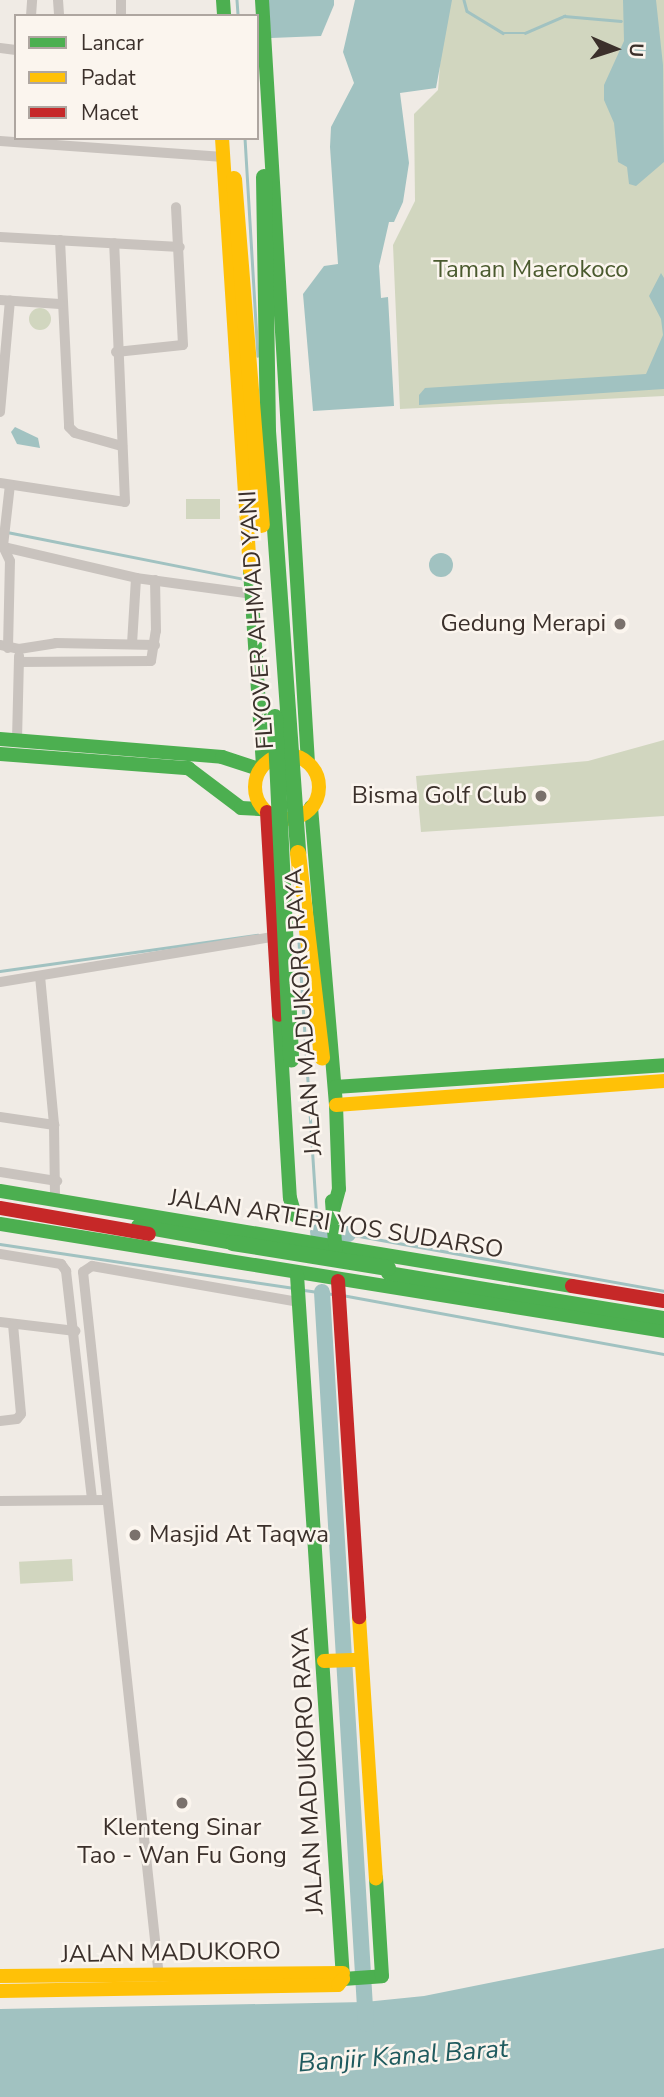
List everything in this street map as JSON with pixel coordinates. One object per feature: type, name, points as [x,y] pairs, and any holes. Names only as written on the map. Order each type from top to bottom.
[{"type":"main road","points":[[0,754],[188,768],[241,808],[295,818],[311,807],[319,786],[301,759],[280,430],[262,0]]},
{"type":"main road","name":"FLYOVER AHMAD YANI","points":[[259,93],[264,177],[268,431],[278,608],[299,867],[322,1058]]},
{"type":"main road","points":[[222,140],[234,308],[248,433],[266,764],[255,789],[269,813]]},
{"type":"main road","name":"FLYOVER AHMAD YANI","points":[[232,140],[273,688],[291,1060]]},
{"type":"main road","points":[[248,433],[280,430]]},
{"type":"main road","points":[[255,587],[290,594]]},
{"type":"main road","points":[[0,739],[222,757],[266,764],[301,759]]},
{"type":"main road","name":"JALAN MADUKORO RAYA","points":[[311,807],[336,1105],[339,1189],[333,1215]]},
{"type":"main road","name":"JALAN MADUKORO RAYA","points":[[269,813],[272,931],[290,1198],[295,1215]]},
{"type":"main road","name":"JALAN MADUKORO RAYA","points":[[291,1060],[298,1290],[328,1661],[345,1977],[382,1976],[357,1660],[338,1294],[322,1058]]},
{"type":"main road","points":[[335,1087],[664,1065]]},
{"type":"main road","points":[[336,1105],[664,1081]]},
{"type":"main road","name":"JALAN ARTERI YOS SUDARSO","points":[[0,1191],[664,1301]]},
{"type":"main road","points":[[0,1206],[664,1315]]},
{"type":"main road","points":[[0,1224],[298,1290],[664,1331]]},
{"type":"main road","points":[[328,1661],[357,1660]]},
{"type":"main road","name":"JALAN MADUKORO","points":[[0,1976],[159,1983]]},
{"type":"main road","points":[[0,1992],[159,1983],[338,1985],[345,1977]]},
{"type":"street","points":[[0,141],[24,140],[223,157]]},
{"type":"street","points":[[116,352],[183,345],[176,207]]},
{"type":"street","points":[[0,237],[180,247]]},
{"type":"street","points":[[60,240],[60,304],[70,429],[122,446]]},
{"type":"street","points":[[17,740],[19,662],[9,647],[10,562],[1,546],[5,528],[5,484],[123,503],[114,243]]},
{"type":"street","points":[[0,412],[5,300],[60,304]]},
{"type":"street","points":[[1,546],[136,579],[255,587]]},
{"type":"street","points":[[132,644],[136,579]]},
{"type":"street","points":[[19,662],[151,661],[155,645],[155,580]]},
{"type":"street","points":[[9,647],[99,642],[155,645]]},
{"type":"street","points":[[99,642],[99,660]]},
{"type":"street","points":[[0,982],[272,931]]},
{"type":"street","points":[[40,976],[54,1125],[57,1181],[55,1200]]},
{"type":"street","points":[[0,1117],[54,1125]]},
{"type":"street","points":[[0,1172],[57,1181]]},
{"type":"street","points":[[0,1254],[64,1267],[75,1331],[92,1500]]},
{"type":"street","points":[[159,1983],[106,1500],[84,1269],[92,1266],[298,1290]]},
{"type":"street","points":[[0,1322],[75,1331]]},
{"type":"street","points":[[0,1421],[17,1419],[22,1414],[13,1324]]},
{"type":"street","points":[[0,1502],[106,1500]]},
{"type":"green space","name":"Taman Maerokoco","points":[[445,0],[664,0],[664,396],[400,409],[393,245],[415,201],[414,114],[438,90]]},
{"type":"green space","points":[[40,308],[48,311],[51,319],[48,327],[40,330],[32,327],[29,319],[32,311]]},
{"type":"green space","points":[[186,499],[220,499],[220,519],[186,519]]},
{"type":"green space","name":"Bisma Golf Club","points":[[664,740],[664,816],[421,832],[416,776],[588,761]]},
{"type":"green space","points":[[72,1559],[73,1581],[20,1584],[19,1562]]},
{"type":"water","points":[[268,0],[334,0],[334,5],[321,36],[271,38]]},
{"type":"water","points":[[355,0],[452,0],[436,88],[400,93],[409,163],[403,202],[394,222],[389,222],[379,266],[381,298],[388,297],[394,406],[313,411],[303,294],[324,266],[338,264],[331,127],[354,83],[343,52]]},
{"type":"water","points":[[623,0],[656,0],[663,65],[664,162],[636,186],[629,184],[627,167],[618,162],[614,123],[604,100],[604,85],[624,41]]},
{"type":"water","points":[[661,273],[664,278],[664,389],[419,405],[419,395],[425,388],[646,374],[663,335],[661,319],[649,296]]},
{"type":"water","points":[[15,427],[38,438],[40,448],[17,444],[11,432]]},
{"type":"water","points":[[441,553],[450,556],[453,565],[450,574],[441,577],[432,574],[429,565],[432,556]]},
{"type":"water","name":"Banjir Kanal Barat","points":[[664,1948],[664,2097],[0,2097],[0,2009],[365,2002],[424,1996]]},
{"type":"waterway","points":[[237,0],[238,14]]},
{"type":"waterway","points":[[464,0],[467,11],[503,33],[525,33],[564,16],[621,21]]},
{"type":"waterway","points":[[245,140],[258,356]]},
{"type":"waterway","points":[[7,532],[244,579]]},
{"type":"waterway","points":[[0,971],[257,935]]},
{"type":"waterway","points":[[299,942],[318,1232]]},
{"type":"waterway","points":[[318,1232],[348,1234]]},
{"type":"waterway","points":[[348,1234],[664,1291]]},
{"type":"waterway","points":[[0,1244],[294,1288]]},
{"type":"waterway","points":[[304,1290],[332,1294]]},
{"type":"waterway","points":[[322,1292],[366,2024]]},
{"type":"waterway","points":[[342,1295],[664,1354]]},
{"type":"traffic: fast","points":[[223,0],[224,14]]},
{"type":"traffic: fast","points":[[262,0],[308,763]]},
{"type":"traffic: fast","points":[[264,177],[268,431],[298,853]]},
{"type":"traffic: fast","points":[[250,570],[263,765]]},
{"type":"traffic: fast","points":[[275,717],[291,1060]]},
{"type":"traffic: fast","points":[[0,739],[222,757],[260,769]]},
{"type":"traffic: fast","points":[[0,754],[188,768],[241,808],[263,809]]},
{"type":"traffic: fast","points":[[311,807],[336,1105],[339,1189],[333,1212]]},
{"type":"traffic: fast","points":[[279,1015],[290,1198],[295,1215]]},
{"type":"traffic: fast","points":[[335,1087],[664,1065]]},
{"type":"traffic: fast","points":[[0,1191],[572,1286]]},
{"type":"traffic: fast","points":[[332,1201],[336,1257]]},
{"type":"traffic: fast","points":[[0,1224],[664,1331]]},
{"type":"traffic: fast","points":[[138,1226],[233,1243]]},
{"type":"traffic: fast","points":[[233,1243],[388,1268]]},
{"type":"traffic: fast","points":[[388,1273],[664,1318]]},
{"type":"traffic: fast","points":[[297,1275],[343,1979]]},
{"type":"traffic: fast","points":[[343,1979],[382,1976],[376,1878]]},
{"type":"traffic: slow","points":[[222,140],[250,570]]},
{"type":"traffic: slow","points":[[234,179],[262,525]]},
{"type":"traffic: slow","points":[[287,755],[310,764],[319,787],[310,810],[287,819],[264,810],[255,787],[264,764],[287,755]]},
{"type":"traffic: slow","points":[[298,853],[322,1058]]},
{"type":"traffic: slow","points":[[336,1105],[664,1081]]},
{"type":"traffic: slow","points":[[359,1617],[376,1878]]},
{"type":"traffic: slow","points":[[324,1661],[360,1660]]},
{"type":"traffic: slow","points":[[0,1976],[343,1973]]},
{"type":"traffic: slow","points":[[0,1991],[338,1985],[343,1979]]},
{"type":"traffic: jam","points":[[267,812],[279,1015]]},
{"type":"traffic: jam","points":[[0,1208],[149,1234]]},
{"type":"traffic: jam","points":[[338,1281],[359,1617]]},
{"type":"traffic: jam","points":[[572,1286],[664,1301]]},
{"type":"place","name":"Gedung Merapi","points":[[620,624]]},
{"type":"place","name":"Bisma Golf Club","points":[[541,796]]},
{"type":"place","name":"Masjid At Taqwa","points":[[135,1535]]},
{"type":"place","name":"Klenteng Sinar Tao - Wan Fu Gong","points":[[182,1803]]}]
